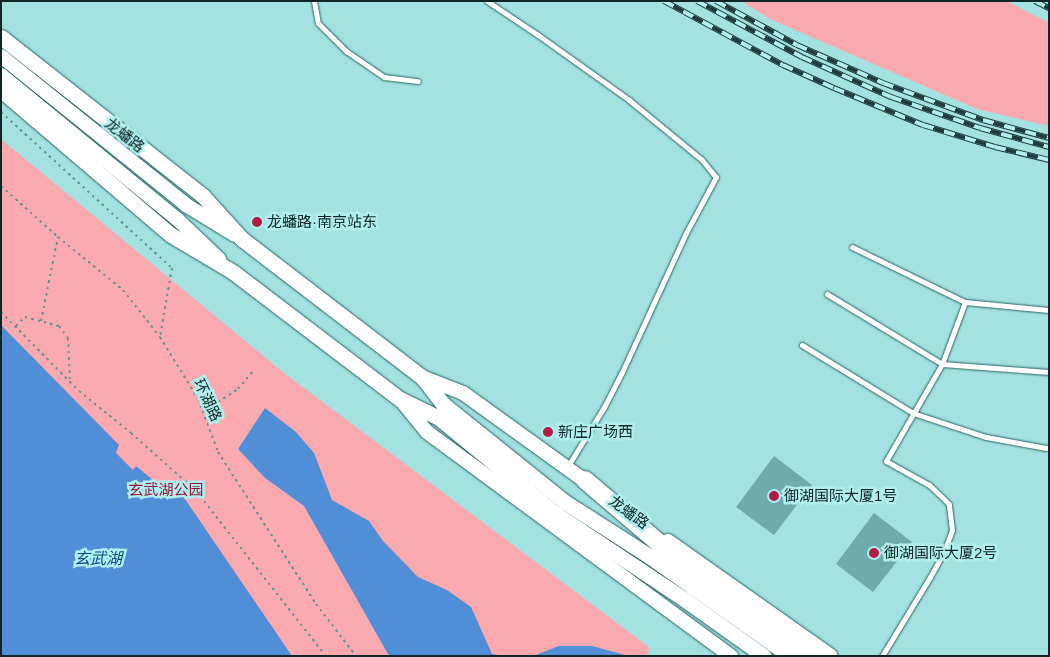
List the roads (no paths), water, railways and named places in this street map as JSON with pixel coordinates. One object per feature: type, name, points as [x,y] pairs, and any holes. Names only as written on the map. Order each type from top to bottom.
[{"type":"highway","points":[[585,480],[707,584],[810,656]]},
{"type":"main road","name":"龙蟠路","points":[[1,37],[203,196],[242,239],[422,377],[441,411],[556,514],[684,598],[764,656]]},
{"type":"main road","name":"龙蟠路","points":[[1,90],[172,235],[232,272],[400,399],[441,411],[565,502],[649,556],[790,656]]},
{"type":"street","name":"龙蟠路","points":[[1,56],[186,206],[242,239]]},
{"type":"street","name":"龙蟠路","points":[[1,75],[178,220],[232,272]]},
{"type":"street","name":"龙蟠路","points":[[422,377],[462,392],[701,565],[831,656]]},
{"type":"street","name":"龙蟠路","points":[[400,399],[427,432],[731,656]]},
{"type":"lane","points":[[314,1],[318,23],[346,51],[384,77],[418,81]]},
{"type":"lane","points":[[487,1],[629,100],[678,143],[702,160],[716,177],[686,233],[622,372],[604,407],[567,467]]},
{"type":"lane","points":[[852,247],[965,302],[1049,310]]},
{"type":"lane","points":[[826,294],[942,364],[1049,372]]},
{"type":"lane","points":[[882,656],[944,552],[952,530],[949,504],[929,485],[886,461],[942,364],[965,302]]},
{"type":"lane","points":[[802,345],[913,413],[986,437],[1046,448]]},
{"type":"water","name":"玄武湖","points":[[1,325],[119,445],[116,453],[133,470],[136,466],[164,489],[173,487],[185,499],[292,656],[1,656]]},
{"type":"water","points":[[265,408],[296,432],[314,453],[332,500],[369,521],[383,541],[418,577],[447,590],[471,607],[492,654],[505,656],[391,656],[388,654],[304,506],[265,478],[238,449]]},
{"type":"water","points":[[559,646],[592,646],[629,656],[533,656]]},
{"type":"railway","points":[[664,1],[783,65],[923,125],[995,147],[1049,160]]},
{"type":"railway","points":[[697,1],[802,57],[891,97],[980,128],[1049,147]]},
{"type":"railway","points":[[716,1],[797,45],[883,83],[983,120],[1049,138]]},
{"type":"railway","points":[[1035,1],[1049,8]]},
{"type":"place","name":"龙蟠路·南京站东","points":[[257,222]]},
{"type":"place","name":"新庄广场西","points":[[548,432]]},
{"type":"place","name":"御湖国际大厦1号","points":[[774,496]]},
{"type":"place","name":"御湖国际大厦2号","points":[[874,553]]},
{"type":"park label","name":"玄武湖公园","points":[[166,490]]}]
